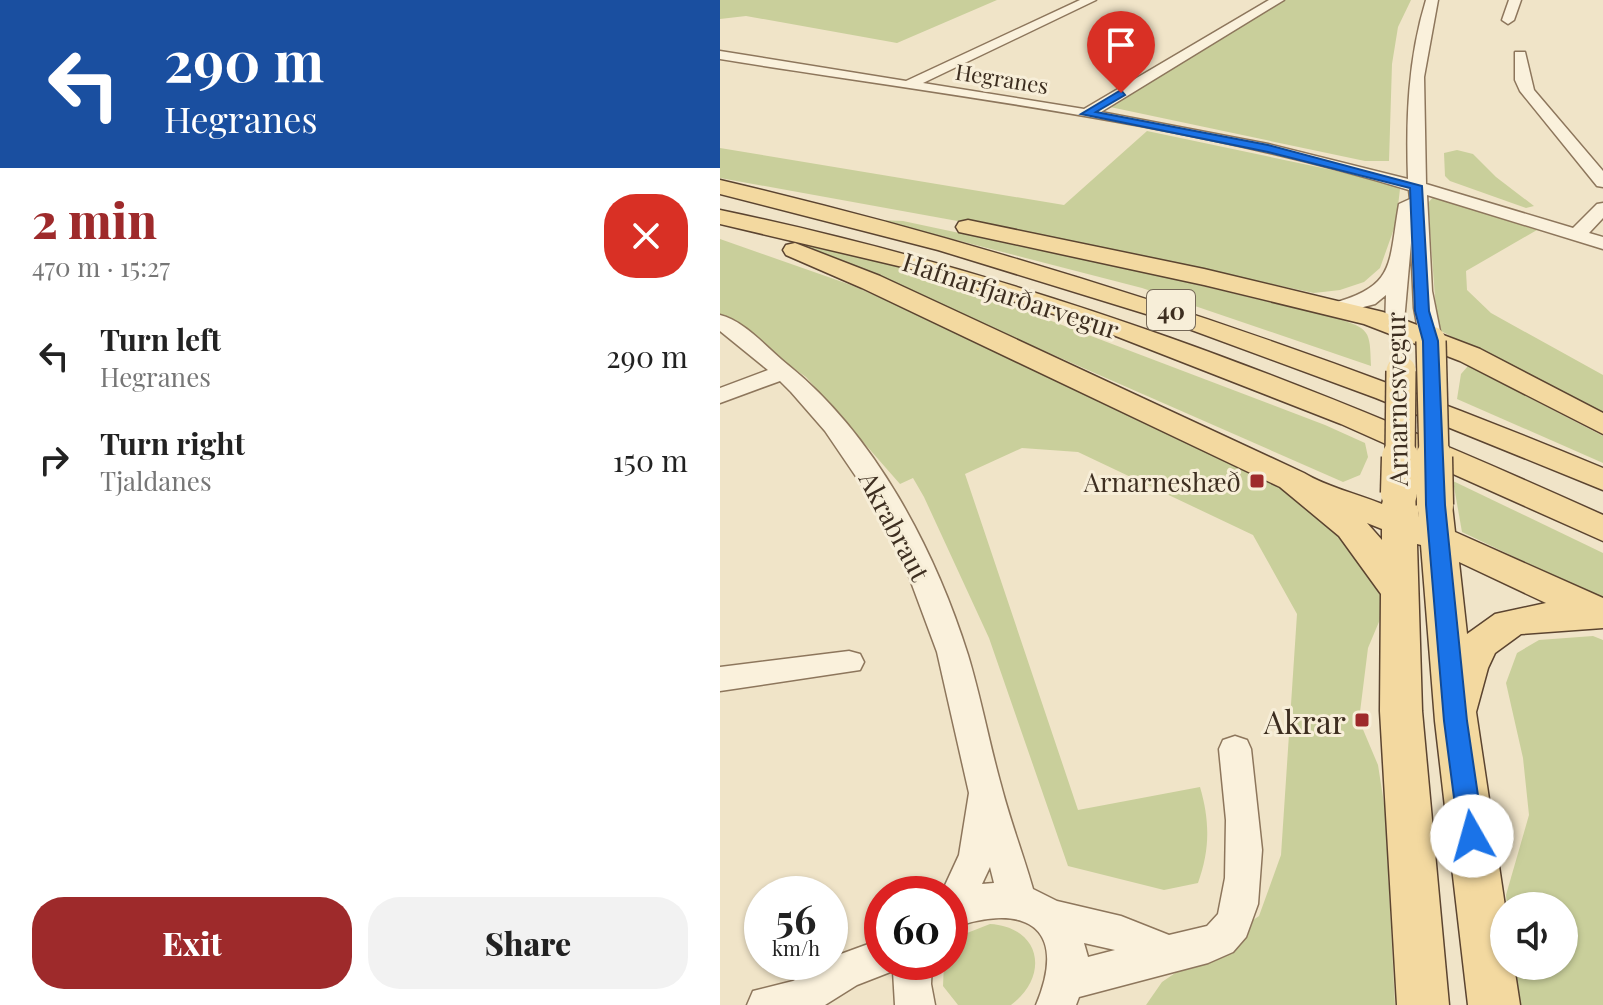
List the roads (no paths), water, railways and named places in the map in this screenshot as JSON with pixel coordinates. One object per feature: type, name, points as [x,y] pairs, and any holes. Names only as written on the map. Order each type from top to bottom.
[{"type":"main road","points":[[721,203],[784,193],[944,222],[1337,308],[1470,355],[1603,425]]},
{"type":"main road","points":[[721,203],[871,282],[1292,480],[1341,514],[1374,552],[1398,590]]},
{"type":"main road","name":"Hafnarfjarðarvegur","points":[[721,203],[969,247],[1197,319],[1337,370],[1603,480]]},
{"type":"main road","name":"Hafnarfjarðarvegur","points":[[721,203],[1171,347],[1339,413],[1603,529]]},
{"type":"main road","name":"Arnarnesvegur","points":[[1396,329],[1401,371],[1398,508],[1401,711],[1423,1005]]},
{"type":"main road","name":"Arnarnesvegur","points":[[1431,341],[1437,522],[1456,721],[1494,1005]]},
{"type":"main road","points":[[1292,480],[1398,508],[1437,522],[1603,616]]},
{"type":"main road","points":[[1456,721],[1472,657],[1497,629],[1521,620],[1544,617],[1603,616]]},
{"type":"street","points":[[908,85],[1090,0]]},
{"type":"street","points":[[1086,114],[1278,0]]},
{"type":"street","points":[[1416,186],[1415,77],[1432,0]]},
{"type":"street","points":[[1508,20],[1515,0]]},
{"type":"street","name":"Hegranes","points":[[720,55],[1086,114],[1268,149],[1416,186],[1603,243]]},
{"type":"street","points":[[1520,55],[1522,80],[1527,91],[1603,182]]},
{"type":"street","name":"Arnarnesvegur","points":[[1396,329],[1396,276],[1408,205],[1416,186]]},
{"type":"street","name":"Arnarnesvegur","points":[[1416,186],[1422,311],[1431,341]]},
{"type":"street","points":[[1578,234],[1603,208]]},
{"type":"street","points":[[1337,308],[1368,300],[1396,276]]},
{"type":"street","name":"Akrabraut","points":[[720,321],[784,372],[829,416],[883,496],[914,555],[952,651],[983,784],[1017,899]]},
{"type":"street","points":[[720,396],[784,372]]},
{"type":"street","points":[[720,679],[849,662]]},
{"type":"street","points":[[1061,993],[1168,953],[1222,938],[1238,916],[1243,879],[1235,749]]},
{"type":"street","name":"Akrabraut","points":[[967,876],[977,855],[983,784]]},
{"type":"street","points":[[968,903],[995,897],[1017,899],[1050,917],[1121,934],[1168,953]]},
{"type":"street","points":[[1050,917],[1062,935],[1068,957],[1061,993]]},
{"type":"street","points":[[797,1003],[843,972],[864,964]]},
{"type":"street","points":[[911,980],[915,1005]]},
{"type":"place","name":"Arnarneshæð","points":[[1257,481]]},
{"type":"place","name":"Akrar","points":[[1362,720]]}]
